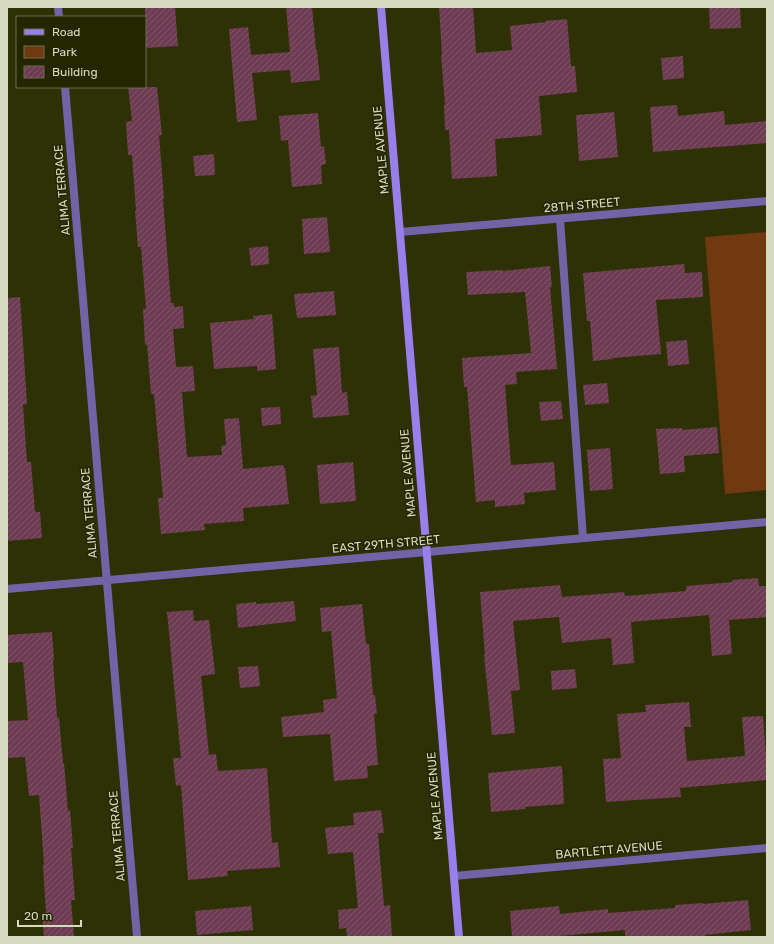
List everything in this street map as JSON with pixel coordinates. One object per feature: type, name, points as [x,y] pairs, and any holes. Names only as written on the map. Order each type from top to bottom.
[{"type":"street","name":"MAPLE AVENUE","points":[[380,7],[459,937]]},
{"type":"street","name":"ALIMA TERRACE","points":[[65,88],[137,937]]},
{"type":"street","name":"28TH STREET","points":[[400,232],[767,201]]},
{"type":"street","points":[[560,219],[583,538]]},
{"type":"street","name":"EAST 29TH STREET","points":[[7,589],[767,522]]},
{"type":"street","name":"BARTLETT AVENUE","points":[[454,876],[767,848]]},
{"type":"green space","points":[[767,232],[767,490],[725,494],[705,237]]},
{"type":"building","points":[[145,7],[175,7],[178,46],[146,48]]},
{"type":"building","points":[[286,7],[312,7],[320,80],[291,83],[290,70],[252,73],[257,120],[237,122],[229,29],[248,27],[251,55],[290,52]]},
{"type":"building","points":[[439,7],[473,7],[476,53],[512,50],[510,26],[567,19],[571,66],[575,66],[577,92],[539,96],[542,135],[495,139],[497,176],[452,179],[449,130],[445,130],[445,105]]},
{"type":"building","points":[[709,7],[740,7],[741,28],[710,29]]},
{"type":"building","points":[[683,56],[684,78],[663,80],[661,58]]},
{"type":"building","points":[[157,87],[162,135],[159,135],[171,303],[174,303],[174,307],[183,306],[184,328],[173,329],[176,367],[193,366],[195,391],[182,392],[187,457],[222,455],[221,446],[226,445],[224,419],[239,418],[243,469],[283,465],[285,468],[289,504],[243,508],[244,521],[204,524],[205,530],[161,534],[158,498],[163,498],[154,394],[151,394],[147,344],[145,345],[143,309],[146,309],[141,247],[138,247],[132,155],[128,155],[126,122],[132,121],[128,88]]},
{"type":"building","points":[[677,105],[678,116],[724,111],[725,125],[767,121],[767,143],[653,152],[650,107]]},
{"type":"building","points":[[614,112],[618,157],[579,161],[576,115]]},
{"type":"building","points":[[318,113],[321,147],[324,146],[326,164],[321,165],[322,184],[292,187],[288,140],[281,141],[279,116]]},
{"type":"building","points":[[214,154],[215,175],[195,176],[193,156]]},
{"type":"building","points":[[327,217],[330,252],[304,254],[302,219]]},
{"type":"building","points":[[268,246],[269,264],[251,266],[249,248]]},
{"type":"building","points":[[684,264],[685,273],[702,272],[703,297],[656,300],[661,354],[593,361],[590,321],[587,321],[583,273]]},
{"type":"building","points":[[550,266],[552,287],[550,287],[557,369],[516,372],[517,384],[505,385],[511,465],[554,462],[556,490],[524,493],[525,504],[495,507],[495,500],[476,502],[467,387],[464,387],[462,358],[531,353],[525,292],[468,295],[466,272],[502,271]]},
{"type":"building","points":[[334,291],[336,315],[297,318],[294,294]]},
{"type":"building","points":[[20,297],[27,404],[23,405],[27,462],[31,462],[35,512],[40,512],[42,538],[7,541],[7,298]]},
{"type":"building","points":[[272,314],[276,369],[257,371],[257,366],[214,369],[210,323],[254,319],[253,316]]},
{"type":"building","points":[[687,340],[689,364],[668,366],[666,342]]},
{"type":"building","points":[[339,347],[342,393],[347,392],[349,415],[313,418],[311,396],[317,395],[313,349]]},
{"type":"building","points":[[607,383],[609,403],[585,405],[583,385]]},
{"type":"building","points":[[561,401],[563,419],[541,421],[539,402]]},
{"type":"building","points":[[280,407],[281,424],[262,426],[261,408]]},
{"type":"building","points":[[717,427],[719,453],[684,456],[685,472],[660,474],[656,429],[682,428],[682,430]]},
{"type":"building","points":[[610,448],[613,489],[590,491],[587,450]]},
{"type":"building","points":[[353,462],[356,501],[320,504],[317,465]]},
{"type":"building","points":[[758,578],[759,586],[767,586],[767,617],[729,620],[732,654],[712,656],[709,615],[631,622],[634,663],[613,665],[611,638],[562,643],[559,617],[513,621],[520,690],[511,691],[515,733],[492,735],[484,655],[480,592],[560,585],[562,597],[624,592],[625,596],[686,591],[686,586],[733,582],[732,580]]},
{"type":"building","points":[[294,601],[296,621],[238,628],[236,604]]},
{"type":"building","points":[[362,604],[366,644],[369,644],[373,695],[375,695],[377,714],[374,714],[378,765],[367,766],[368,778],[334,781],[330,734],[283,737],[281,717],[324,712],[323,700],[337,698],[331,631],[322,632],[320,608]]},
{"type":"building","points":[[193,610],[194,621],[209,620],[215,674],[201,676],[209,755],[216,754],[218,771],[267,768],[272,843],[278,842],[280,867],[227,871],[228,876],[188,880],[181,785],[176,786],[173,758],[181,758],[167,612]]},
{"type":"building","points":[[52,632],[57,718],[59,717],[73,848],[71,848],[75,900],[71,900],[74,937],[44,937],[42,913],[46,912],[39,795],[29,796],[25,757],[7,758],[7,721],[28,720],[23,662],[7,663],[7,635]]},
{"type":"building","points":[[258,666],[260,686],[240,688],[238,667]]},
{"type":"building","points":[[575,669],[577,688],[552,690],[551,671]]},
{"type":"building","points":[[689,702],[691,727],[684,727],[687,761],[745,756],[742,717],[763,716],[767,755],[767,780],[680,788],[681,797],[606,802],[603,759],[621,758],[617,714],[646,712],[645,705]]},
{"type":"building","points":[[562,766],[564,804],[525,807],[525,809],[491,812],[488,773]]},
{"type":"building","points":[[381,810],[384,833],[378,833],[384,906],[390,905],[392,937],[347,937],[346,928],[339,929],[338,910],[358,908],[353,852],[328,854],[325,828],[354,825],[353,813]]},
{"type":"building","points":[[748,900],[751,930],[705,935],[706,937],[625,937],[625,930],[549,937],[512,937],[510,911],[559,906],[560,914],[608,909],[608,913],[675,908],[675,905]]},
{"type":"building","points":[[251,906],[253,930],[197,935],[195,911]]}]
